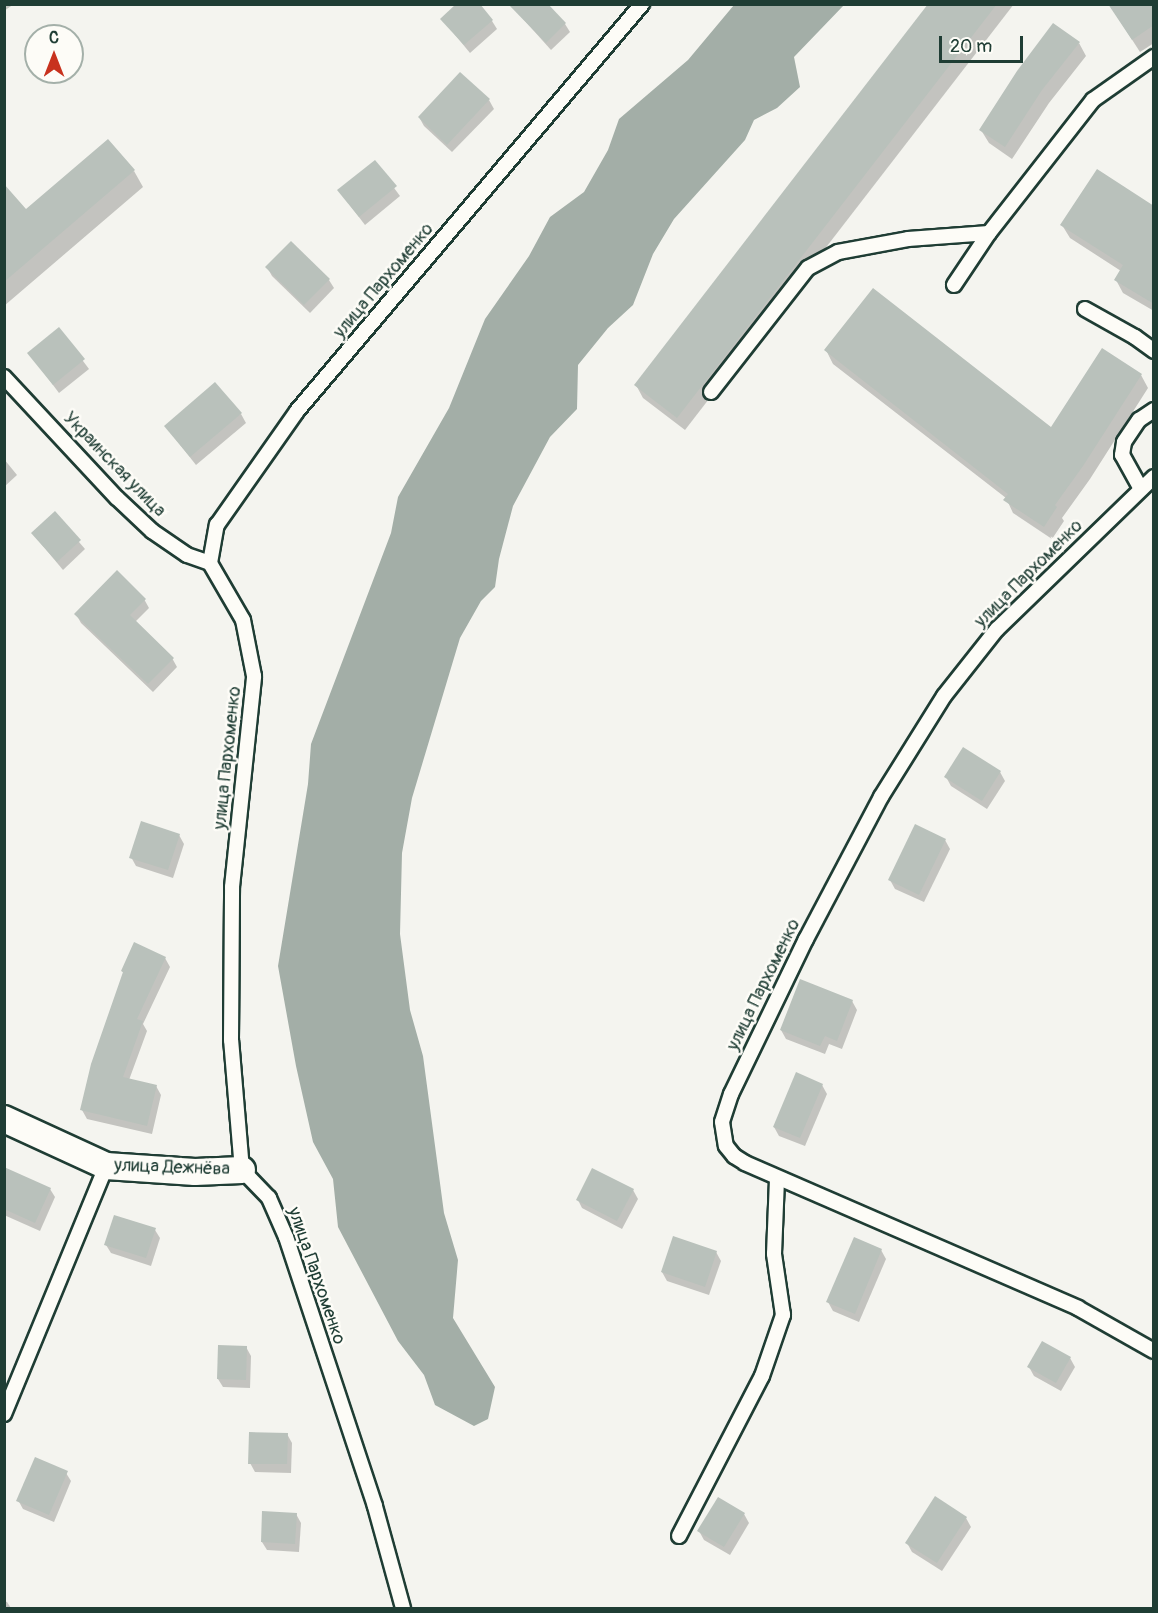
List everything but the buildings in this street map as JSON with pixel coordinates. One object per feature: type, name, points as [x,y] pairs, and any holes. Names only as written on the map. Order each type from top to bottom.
[{"type":"street","name":"улица Дежнёва","points":[[4,1119],[106,1166],[195,1172],[242,1170]]},
{"type":"lane","name":"улица Пархоменко","points":[[403,1608],[375,1506],[286,1237],[269,1198],[242,1170],[231,1040],[232,888],[254,676],[243,620],[210,563],[218,525],[297,411],[642,4]]},
{"type":"lane","points":[[954,285],[989,233],[1093,100],[1154,57]]},
{"type":"lane","points":[[711,392],[808,268],[838,252],[908,239],[989,233]]},
{"type":"lane","points":[[1085,309],[1135,337],[1154,351]]},
{"type":"lane","name":"Украинская улица","points":[[4,376],[117,498],[152,531],[188,555],[210,563]]},
{"type":"lane","points":[[1141,489],[1122,455],[1124,442],[1139,420],[1154,410]]},
{"type":"lane","name":"улица Пархоменко","points":[[1154,477],[997,628],[944,696],[881,797],[776,1001],[731,1094],[723,1122],[726,1146],[734,1156],[777,1178],[1077,1308],[1154,1352]]},
{"type":"lane","points":[[4,1414],[106,1166]]},
{"type":"lane","points":[[679,1536],[762,1376],[783,1315],[774,1254],[777,1178]]},
{"type":"shaded area","points":[[734,5],[844,5],[794,57],[800,87],[777,108],[754,120],[745,140],[674,219],[653,254],[633,305],[608,328],[578,365],[577,409],[550,437],[513,506],[499,559],[495,587],[481,601],[460,638],[412,798],[402,853],[400,934],[410,1010],[423,1056],[444,1213],[458,1260],[453,1318],[495,1387],[488,1419],[474,1426],[435,1405],[424,1375],[398,1341],[338,1227],[333,1179],[313,1142],[296,1066],[278,966],[308,784],[311,744],[391,533],[398,497],[449,408],[485,319],[529,256],[550,217],[584,192],[608,150],[619,119],[688,60]]}]
